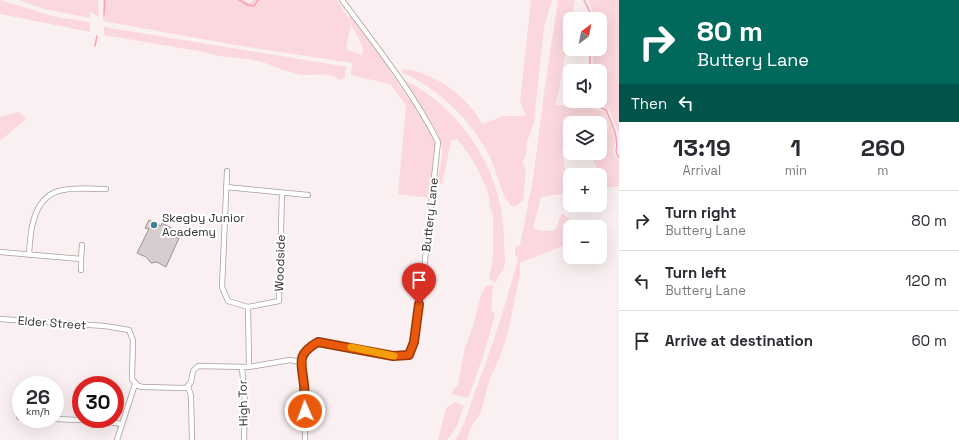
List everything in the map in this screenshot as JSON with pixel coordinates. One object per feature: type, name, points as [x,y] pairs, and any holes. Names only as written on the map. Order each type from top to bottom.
[{"type":"street","name":"Buttery Lane","points":[[300,362],[308,348],[318,342],[393,356],[409,355],[414,342],[423,278],[438,142],[428,122],[385,58],[342,0]]},
{"type":"street","name":"Woodside","points":[[227,171],[222,287],[228,301],[248,307],[279,301],[282,193]]},
{"type":"street","points":[[226,186],[308,196]]},
{"type":"street","points":[[29,255],[35,214],[40,205],[50,196],[62,190],[106,189]]},
{"type":"street","points":[[81,270],[82,245]]},
{"type":"street","points":[[0,252],[82,259]]},
{"type":"street","points":[[248,307],[249,367]]},
{"type":"street","name":"Elder Street","points":[[0,319],[125,328],[132,335],[132,376],[135,384]]},
{"type":"street","points":[[192,440],[191,396],[188,386],[193,370],[198,366],[249,367],[290,360],[300,362],[304,385],[305,440]]},
{"type":"street","name":"High Tor","points":[[242,367],[244,440]]},
{"type":"street","points":[[124,418],[135,384],[143,387],[181,389],[188,386]]},
{"type":"street","points":[[117,440],[121,428]]},
{"type":"shaded area","points":[[0,0],[56,17],[90,22],[90,32],[0,14]]},
{"type":"shaded area","points":[[19,0],[98,0],[99,17],[90,12],[90,18],[44,9]]},
{"type":"shaded area","points":[[103,0],[245,0],[250,3],[253,0],[337,0],[348,17],[351,16],[386,61],[392,74],[427,124],[437,143],[430,198],[398,194],[406,105],[390,84],[351,75],[352,63],[241,46],[103,21]],"holes":[[[351,24],[363,48],[362,55],[346,49]]]},
{"type":"shaded area","points":[[531,0],[552,0],[544,27],[534,122],[527,142],[526,155],[522,162],[526,170],[523,200],[516,206],[511,206],[501,189],[489,155],[473,130],[453,107],[429,88],[403,73],[402,69],[426,75],[449,87],[468,104],[482,124],[504,116],[526,116],[520,102]]},
{"type":"shaded area","points":[[558,0],[575,0],[573,12],[563,12],[563,56],[565,56],[556,105],[563,106],[563,108],[592,108],[605,112],[607,116],[563,116],[562,149],[565,168],[563,168],[563,194],[541,197],[533,228],[542,231],[555,230],[562,213],[570,220],[563,220],[563,246],[520,263],[520,274],[508,332],[501,354],[489,381],[481,412],[470,429],[467,440],[455,440],[466,417],[487,359],[504,309],[518,259],[515,254],[515,248],[520,245],[533,179]]},
{"type":"shaded area","points":[[588,0],[619,0],[619,134],[609,109],[606,108],[607,64],[593,63],[592,56],[607,56],[607,12],[593,12]]},
{"type":"shaded area","points":[[104,27],[346,66],[345,78],[339,80],[324,74],[303,75],[289,72],[258,61],[219,56],[204,52],[104,35]]},
{"type":"shaded area","points":[[401,78],[423,91],[443,106],[461,125],[476,146],[488,169],[497,193],[503,218],[505,265],[495,283],[489,279],[493,259],[493,213],[491,211],[488,193],[479,171],[471,157],[457,139],[451,141],[442,184],[436,183],[442,156],[440,140],[425,112]]},
{"type":"shaded area","points":[[19,112],[26,119],[0,141],[0,117]]},
{"type":"shaded area","points":[[607,117],[615,141],[613,152],[619,162],[619,186],[607,188],[607,168],[597,168],[593,160],[607,160]]},
{"type":"shaded area","points":[[493,285],[491,310],[495,314],[483,356],[468,398],[451,394],[458,384],[465,347],[473,327],[481,295],[486,286]]},
{"type":"shaded area","points":[[455,402],[464,406],[457,426],[447,440],[438,440],[446,408]]},
{"type":"building","points":[[149,220],[161,226],[162,223],[173,229],[172,231],[175,232],[173,236],[179,238],[166,267],[157,262],[151,263],[146,257],[137,253],[149,229],[145,228]]},
{"type":"waterway","points":[[104,15],[105,0]]},
{"type":"waterway","points":[[239,0],[248,5],[254,6],[258,0]]},
{"type":"waterway","points":[[584,0],[590,12]]},
{"type":"waterway","points":[[95,46],[97,36]]},
{"type":"waterway","points":[[590,56],[590,64]]},
{"type":"waterway","points":[[601,108],[606,110],[614,131],[617,141],[616,152],[619,158]]},
{"type":"slow traffic","points":[[351,347],[394,356]]},
{"type":"place","name":"Skegby Junior Academy","points":[[154,225]]},
{"type":"route","points":[[305,411],[304,385],[300,362],[308,348],[318,342],[393,356],[409,355],[414,342],[419,304]]}]
